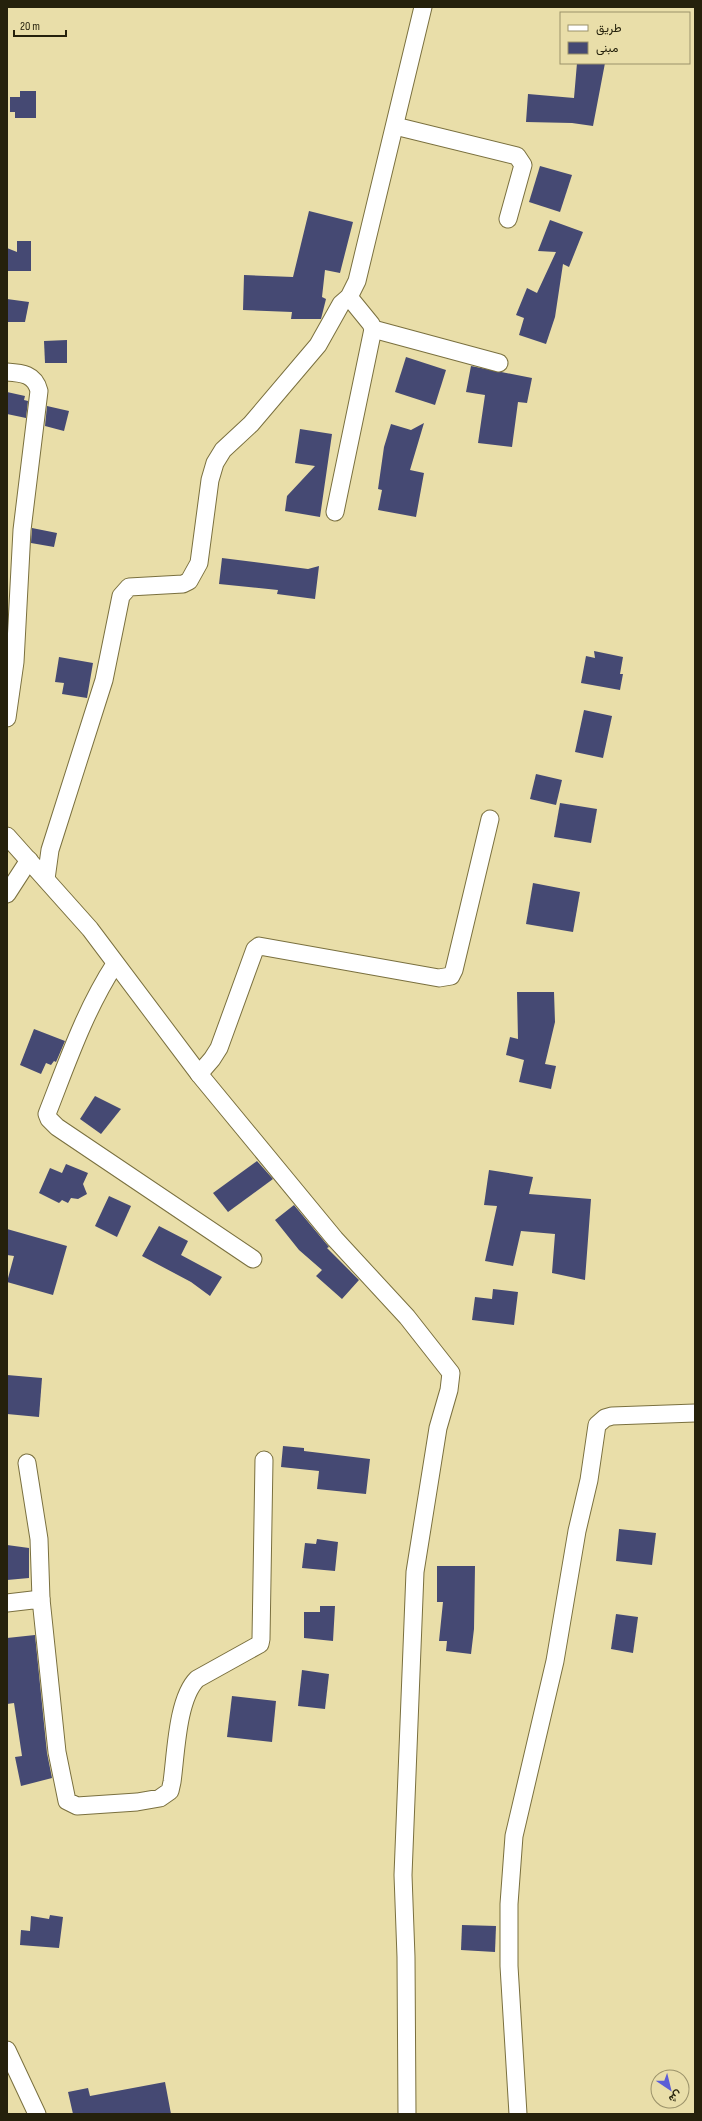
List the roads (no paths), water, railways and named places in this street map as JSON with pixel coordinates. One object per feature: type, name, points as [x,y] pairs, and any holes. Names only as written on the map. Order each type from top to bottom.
[{"type":"street","points":[[46,879],[50,850],[104,680],[121,596],[129,587],[183,584],[189,580],[199,563],[210,480],[215,463],[223,450],[251,424],[318,345],[341,304],[349,297],[357,281],[423,7]]},
{"type":"street","points":[[394,126],[520,158],[523,164],[508,218]]},
{"type":"street","points":[[335,512],[373,329],[372,324],[349,297]]},
{"type":"street","points":[[373,329],[499,363]]},
{"type":"street","points":[[7,372],[26,374],[34,379],[39,391],[23,523],[15,662],[7,718]]},
{"type":"street","points":[[199,1074],[219,1048],[255,949],[259,946],[439,978],[451,976],[454,970],[490,819]]},
{"type":"street","points":[[7,836],[90,930],[199,1074],[335,1239],[407,1317],[451,1372],[449,1390],[438,1428],[415,1572],[403,1875],[406,1957],[407,2114]]},
{"type":"street","points":[[7,894],[29,860]]},
{"type":"street","points":[[116,964],[102,984],[76,1039],[48,1114],[49,1119],[57,1127],[253,1259]]},
{"type":"street","points":[[518,2114],[509,1966],[509,1904],[514,1836],[555,1661],[577,1531],[589,1480],[597,1425],[604,1418],[612,1416],[695,1413]]},
{"type":"street","points":[[26,1463],[39,1539],[41,1599],[58,1752],[67,1801],[77,1806],[137,1802],[160,1798],[170,1791],[180,1721],[187,1691],[191,1684],[197,1679],[260,1644],[264,1460]]},
{"type":"street","points":[[7,1603],[41,1599]]},
{"type":"street","points":[[7,2050],[37,2114]]}]
